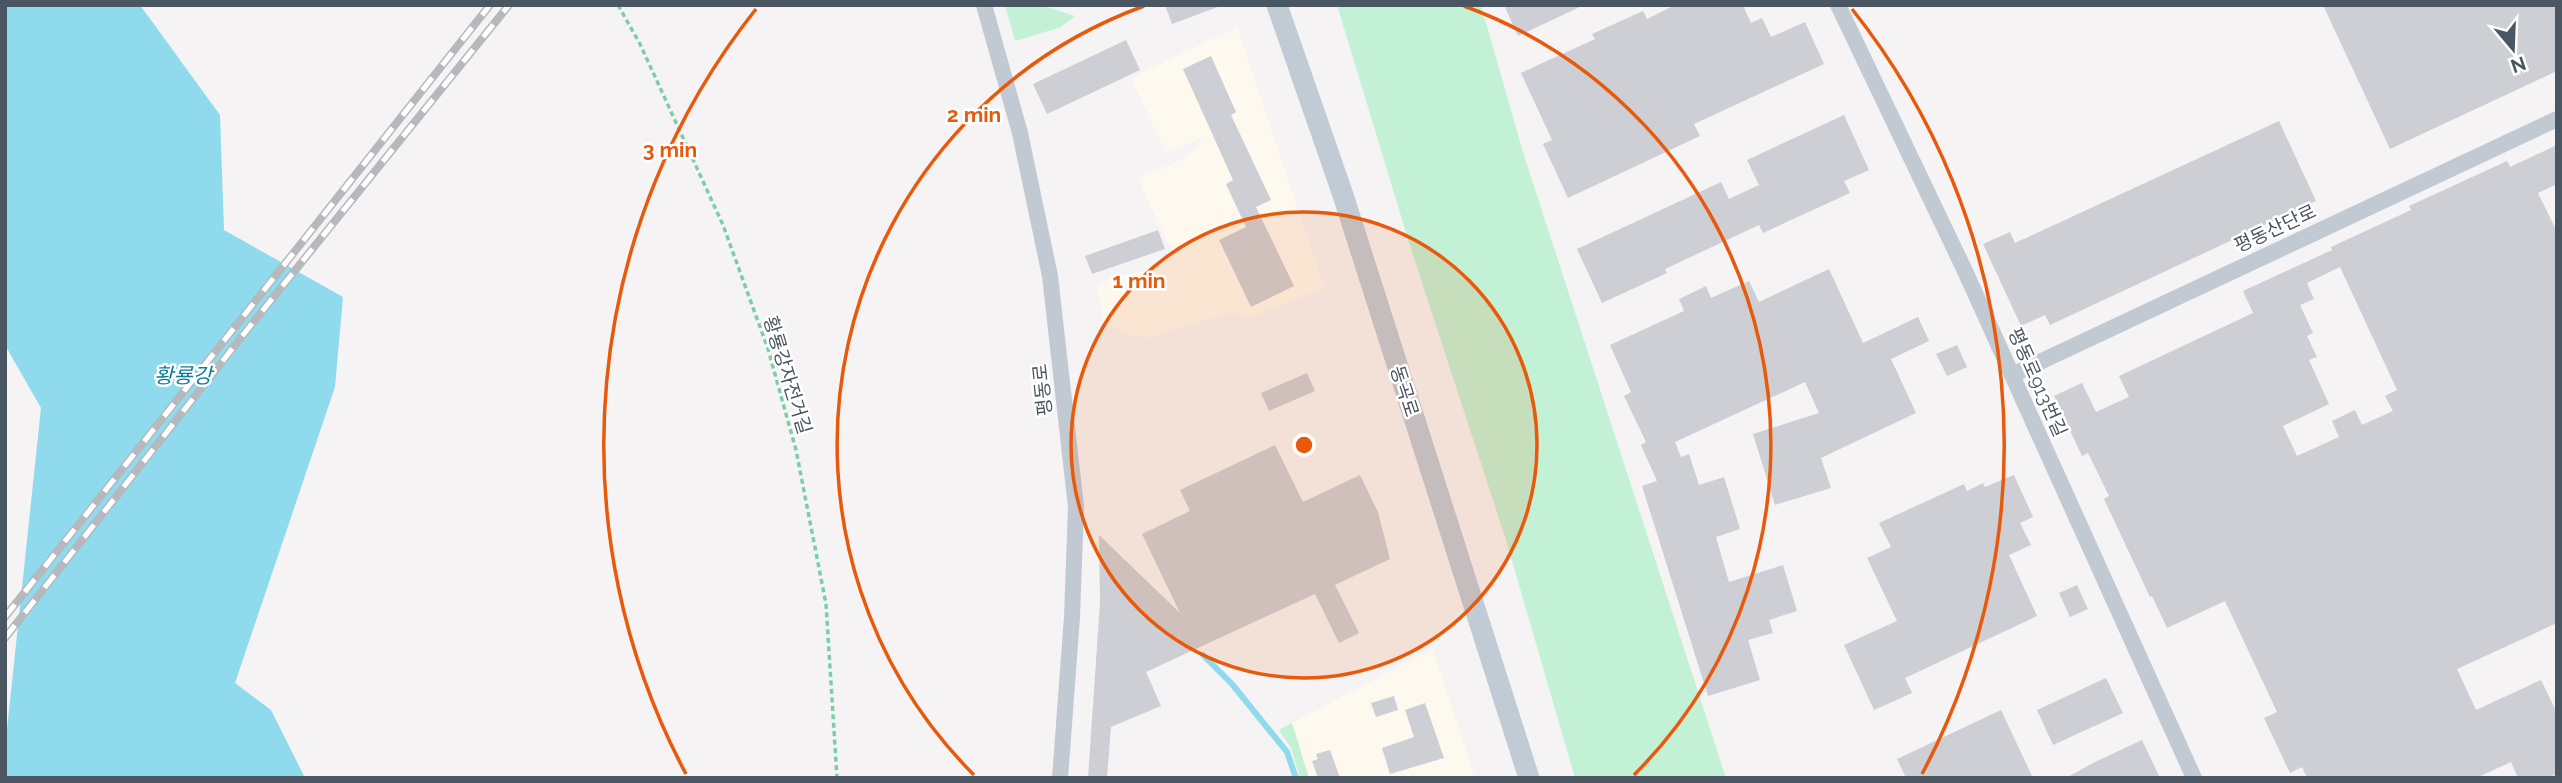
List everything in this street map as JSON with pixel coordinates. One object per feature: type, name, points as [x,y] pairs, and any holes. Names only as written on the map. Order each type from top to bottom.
[{"type":"main road","name":"동곡로","points":[[1277,5],[1343,195],[1529,778]]},
{"type":"street","name":"평동로","points":[[984,5],[1020,133],[1050,276],[1076,507],[1072,618],[1060,778]]},
{"type":"street","name":"평동로913번길","points":[[1838,5],[2012,375],[2194,778]]},
{"type":"street","name":"평동산단로","points":[[2012,375],[2557,119]]},
{"type":"path","name":"황룡강자전거길","points":[[618,5],[640,44],[723,225],[768,349],[796,450],[826,604],[837,778]]},
{"type":"shaded area","points":[[1237,27],[1324,288],[1251,317],[1230,313],[1146,338],[1126,335],[1103,320],[1097,284],[1171,260],[1190,241],[1170,248],[1138,178],[1179,161],[1196,149],[1202,137],[1166,153],[1131,78]]},
{"type":"shaded area","points":[[1433,649],[1475,778],[1309,778],[1292,723]]},
{"type":"green space","points":[[1005,5],[1041,5],[1075,16],[1061,27],[1015,41]]},
{"type":"green space","points":[[1337,5],[1481,5],[1522,149],[1726,778],[1575,778],[1506,540],[1411,249]]},
{"type":"green space","points":[[1292,723],[1309,778],[1300,778],[1291,748],[1279,730]]},
{"type":"water","name":"황룡강","points":[[5,5],[140,5],[220,115],[224,230],[343,297],[335,387],[235,683],[271,710],[305,778],[5,778],[5,748],[41,408],[5,345]]},
{"type":"building","points":[[1165,5],[1218,5],[1218,7],[1172,24]]},
{"type":"building","points":[[1504,5],[1584,5],[1518,36]]},
{"type":"building","points":[[1675,5],[1743,5],[1751,23],[1762,18],[1771,37],[1805,22],[1824,64],[1694,124],[1700,136],[1568,198],[1543,144],[1552,140],[1521,73],[1595,39],[1592,34],[1643,11],[1647,19]]},
{"type":"building","points":[[2323,5],[2557,5],[2557,71],[2390,149]]},
{"type":"building","points":[[1126,40],[1140,70],[1047,114],[1033,84]]},
{"type":"building","points":[[1211,56],[1236,112],[1231,115],[1271,200],[1256,207],[1294,286],[1251,307],[1219,240],[1246,227],[1226,184],[1233,180],[1183,69]]},
{"type":"building","points":[[1844,115],[1869,170],[1844,181],[1850,193],[1763,233],[1759,225],[1665,269],[1667,273],[1602,303],[1577,249],[1721,182],[1729,199],[1759,185],[1747,160]]},
{"type":"building","points":[[2279,121],[2316,201],[2050,325],[2045,315],[2021,326],[1983,244],[2010,232],[2015,243]]},
{"type":"building","points":[[2557,145],[2557,184],[2538,193],[2557,232],[2557,623],[2457,669],[2476,710],[2541,680],[2557,713],[2557,774],[2548,778],[2518,778],[2511,762],[2476,778],[2307,778],[2302,767],[2290,773],[2264,718],[2277,712],[2225,601],[2167,628],[2104,499],[2109,496],[2088,453],[2082,456],[2054,396],[2082,383],[2096,412],[2129,397],[2119,376],[2253,313],[2243,291],[2411,210],[2409,206],[2507,161],[2510,167]],"holes":[[[2340,267],[2397,390],[2385,396],[2393,411],[2362,425],[2355,410],[2332,421],[2339,437],[2297,456],[2283,426],[2329,404],[2309,360],[2317,357],[2307,336],[2313,333],[2300,305],[2314,299],[2307,283]]]},
{"type":"building","points":[[1158,230],[1165,249],[1092,274],[1085,256]]},
{"type":"building","points":[[1829,269],[1863,343],[1918,317],[1929,341],[1891,359],[1916,413],[1821,458],[1831,488],[1775,505],[1753,434],[1819,413],[1805,382],[1675,442],[1681,457],[1689,454],[1699,485],[1724,477],[1740,529],[1716,537],[1729,582],[1783,565],[1797,611],[1769,620],[1773,633],[1748,640],[1760,680],[1708,696],[1642,486],[1657,481],[1641,445],[1646,442],[1624,396],[1631,392],[1610,345],[1684,311],[1679,299],[1706,286],[1711,298],[1749,281],[1759,302]]},
{"type":"building","points":[[1957,345],[1967,367],[1947,376],[1936,354]]},
{"type":"building","points":[[1307,373],[1315,391],[1269,411],[1261,393]]},
{"type":"building","points":[[1275,445],[1303,502],[1360,475],[1378,512],[1390,559],[1335,585],[1359,633],[1339,643],[1315,594],[1146,672],[1161,706],[1111,727],[1107,778],[1088,778],[1100,602],[1099,535],[1180,613],[1142,534],[1190,511],[1180,490]]},
{"type":"building","points":[[2014,475],[2033,517],[2020,523],[2031,545],[2009,555],[2037,616],[1905,678],[1912,693],[1874,710],[1844,645],[1897,621],[1867,558],[1891,547],[1879,523],[1964,484],[1967,491],[1983,483],[1985,487]]},
{"type":"building","points":[[2077,585],[2088,609],[2070,617],[2059,593]]},
{"type":"building","points":[[2106,678],[2123,713],[2053,745],[2037,710]]},
{"type":"building","points":[[1394,696],[1398,710],[1376,717],[1371,703]]},
{"type":"building","points":[[1425,703],[1444,758],[1390,774],[1382,748],[1414,737],[1405,710]]},
{"type":"building","points":[[2001,710],[2033,778],[1906,778],[1897,759]]},
{"type":"building","points":[[2142,740],[2160,778],[2066,778],[2093,763]]},
{"type":"building","points":[[1330,750],[1340,778],[1318,778],[1312,761],[1318,759],[1316,754]]},
{"type":"waterway","points":[[1203,655],[1232,684],[1287,752],[1296,778]]},
{"type":"railway","points":[[5,617],[490,5]]},
{"type":"railway","points":[[5,638],[247,330],[509,5]]}]
